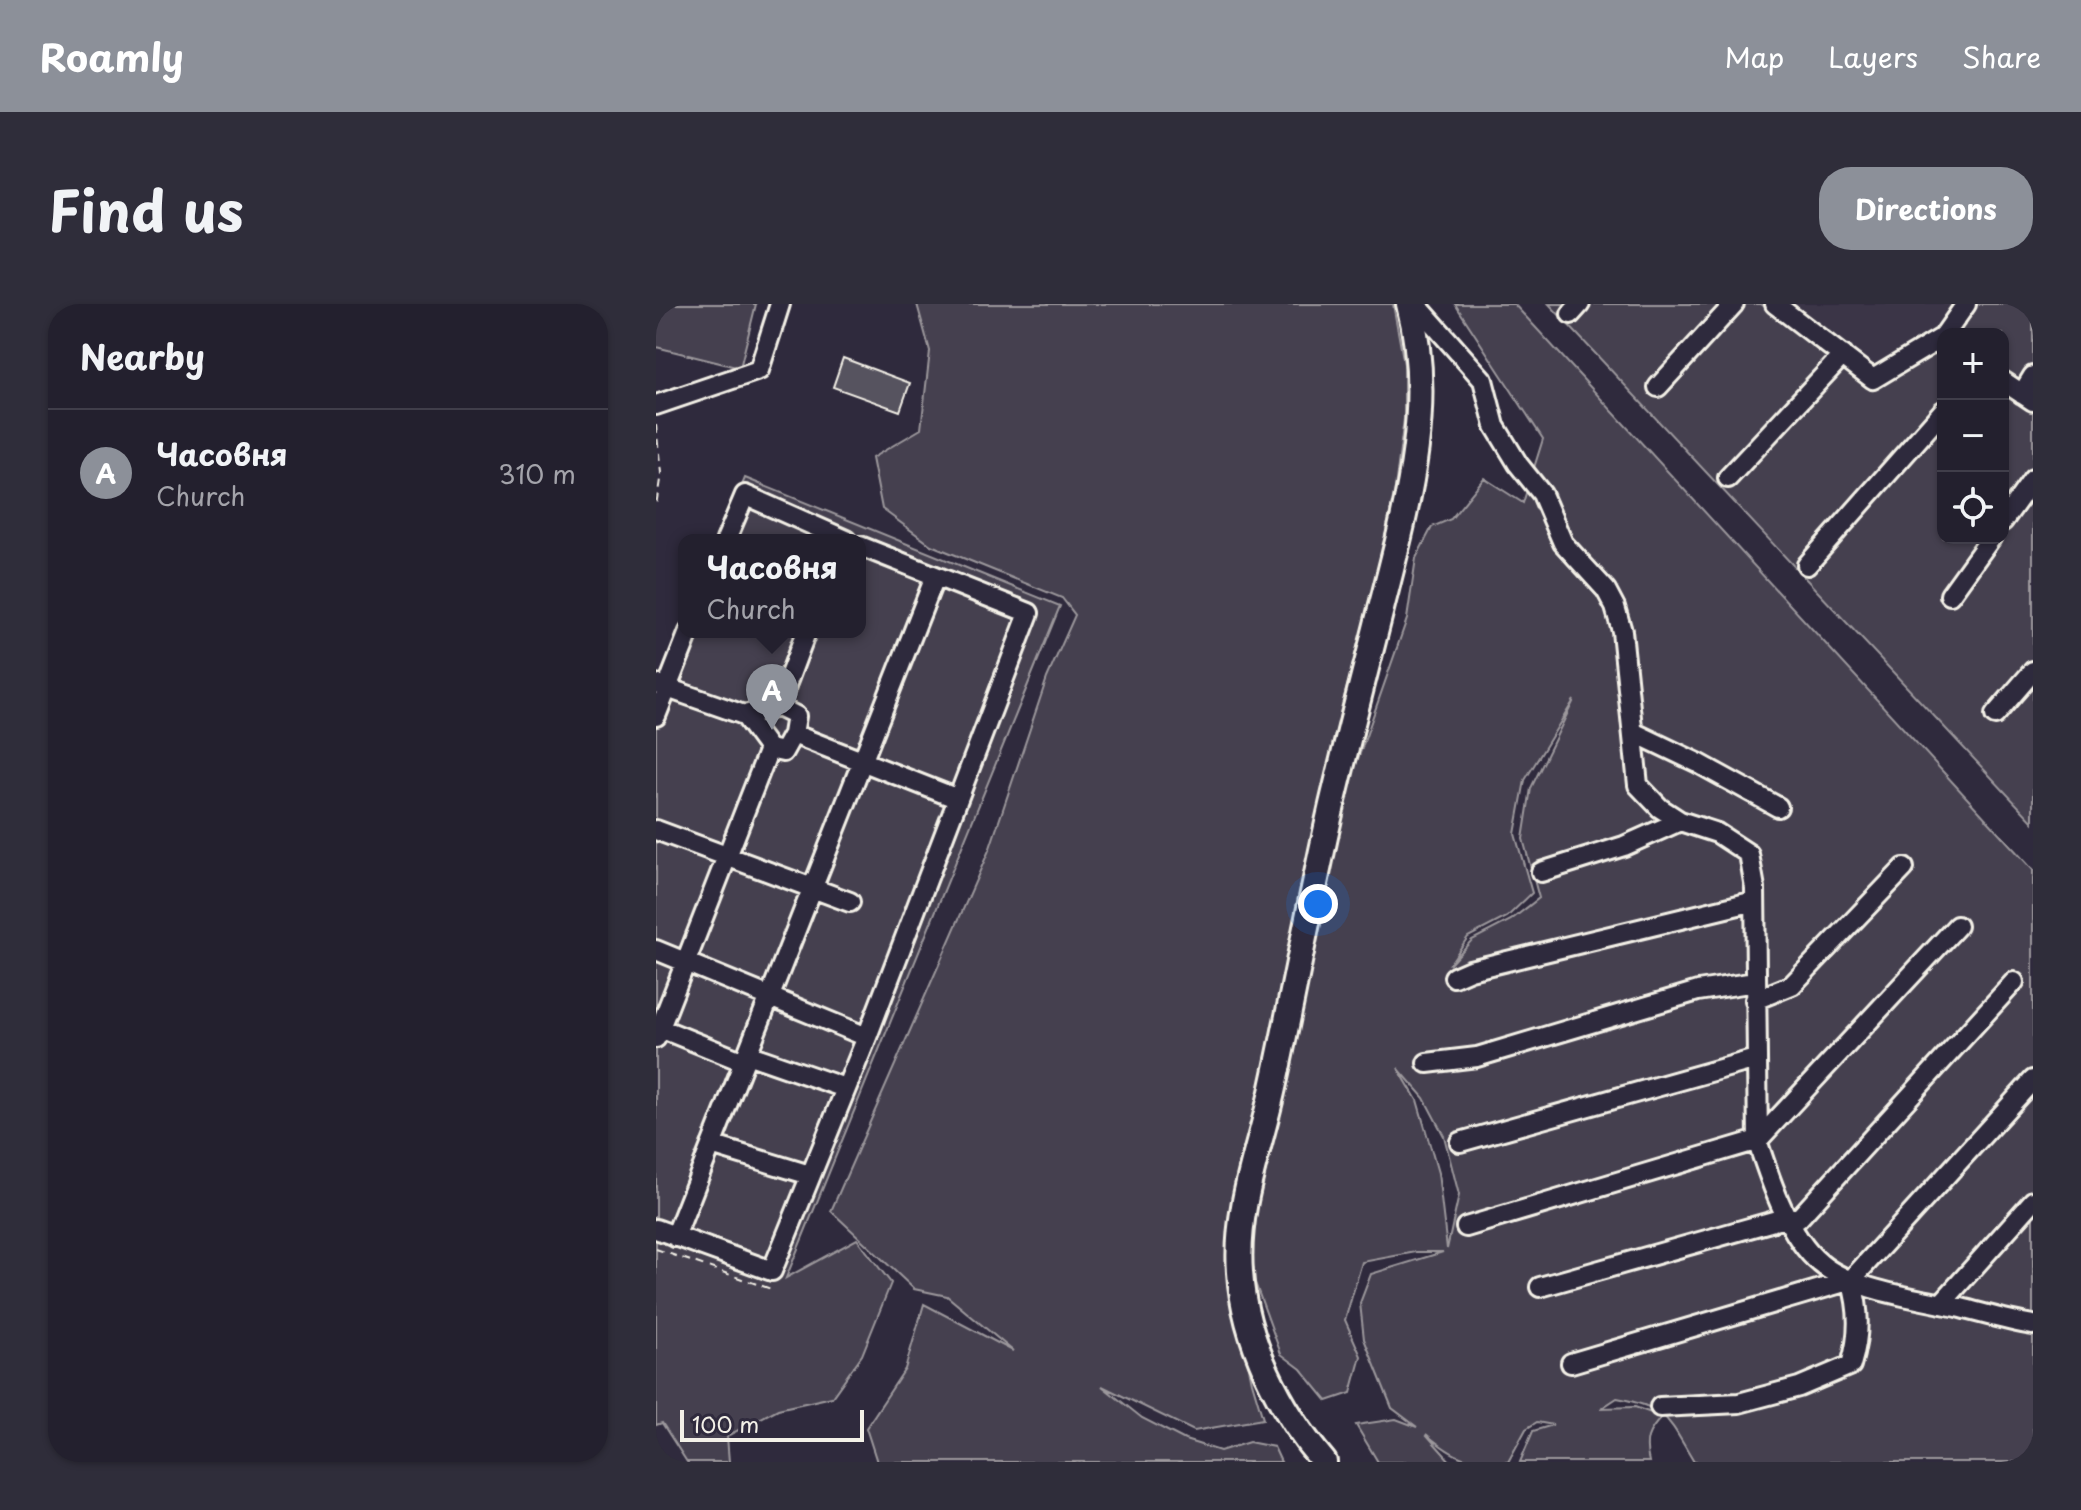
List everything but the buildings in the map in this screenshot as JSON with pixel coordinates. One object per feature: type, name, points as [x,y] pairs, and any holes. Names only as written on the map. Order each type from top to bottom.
[{"type":"main road","points":[[1324,1462],[1295,1423],[1266,1370],[1247,1310],[1240,1274],[1239,1243],[1248,1187],[1268,1114],[1332,806],[1414,468],[1421,399],[1418,350],[1409,304]]},
{"type":"street","points":[[656,405],[759,370],[780,304]]},
{"type":"street","points":[[1416,304],[1483,380],[1495,426],[1518,464],[1542,494],[1563,543],[1606,590],[1615,607],[1622,631],[1638,785],[1660,808],[1680,821],[1717,833],[1749,854],[1755,901],[1758,1140],[1768,1173],[1804,1245],[1821,1264],[1851,1280],[2033,1325]]},
{"type":"street","points":[[1658,387],[1734,304]]},
{"type":"street","points":[[1775,304],[1873,379],[1937,340]]},
{"type":"street","points":[[1962,328],[1964,307]]},
{"type":"street","points":[[1950,328],[1964,307]]},
{"type":"street","points":[[1728,478],[1843,355]]},
{"type":"street","points":[[2009,385],[2028,398],[2033,376]]},
{"type":"street","points":[[1807,565],[1937,418]]},
{"type":"street","points":[[2009,513],[2033,479]]},
{"type":"street","points":[[729,534],[745,495],[832,534]]},
{"type":"street","points":[[1950,595],[1987,544]]},
{"type":"street","points":[[656,1229],[772,1271],[867,1037],[1029,613],[866,548]]},
{"type":"street","points":[[675,1237],[935,577]]},
{"type":"street","points":[[656,716],[661,686],[686,638]]},
{"type":"street","points":[[778,707],[804,638]]},
{"type":"street","points":[[1995,715],[2033,671]]},
{"type":"street","points":[[661,686],[744,715],[778,707],[796,716],[793,734],[783,752],[769,749],[744,715]]},
{"type":"street","points":[[1633,732],[1778,807]]},
{"type":"street","points":[[793,734],[958,799]]},
{"type":"street","points":[[769,749],[658,1032],[845,1088]]},
{"type":"street","points":[[1541,872],[1624,846],[1680,821]]},
{"type":"street","points":[[656,830],[850,902]]},
{"type":"street","points":[[1427,1063],[1477,1057],[1698,991],[1755,991],[1792,985],[1904,868]]},
{"type":"street","points":[[1454,977],[1470,970],[1755,901]]},
{"type":"street","points":[[1466,1227],[1758,1140],[1957,926]]},
{"type":"street","points":[[656,950],[867,1037]]},
{"type":"street","points":[[1540,1287],[1788,1217],[1798,1219],[2014,982]]},
{"type":"street","points":[[1460,1142],[1756,1059]]},
{"type":"street","points":[[1571,1363],[1851,1280],[2033,1080]]},
{"type":"street","points":[[711,1145],[810,1175]]},
{"type":"street","points":[[1941,1304],[2033,1201]]},
{"type":"street","points":[[1660,1407],[1739,1403],[1799,1387],[1851,1365],[1859,1337],[1857,1301],[1851,1280]]},
{"type":"path","points":[[656,425],[661,473],[656,506]]},
{"type":"path","points":[[656,1249],[774,1290]]},
{"type":"shaded area","points":[[656,304],[756,304],[740,368],[656,347]]},
{"type":"shaded area","points":[[917,304],[1393,304],[1404,364],[1404,419],[1395,488],[1379,567],[1341,709],[1260,1094],[1240,1324],[1263,1419],[1194,1431],[1102,1386],[1142,1418],[1185,1440],[1220,1451],[1249,1442],[1274,1447],[1281,1462],[877,1462],[866,1428],[905,1369],[924,1304],[1013,1351],[947,1296],[914,1289],[831,1211],[990,848],[1047,678],[1075,615],[1062,598],[931,545],[882,509],[872,458],[921,429],[930,351]]},
{"type":"shaded area","points":[[1455,304],[1514,304],[2033,870],[2033,1462],[1694,1462],[1672,1425],[1657,1411],[1617,1398],[1602,1408],[1635,1407],[1662,1417],[1648,1437],[1649,1462],[1520,1462],[1533,1431],[1553,1425],[1537,1422],[1526,1429],[1508,1462],[1482,1461],[1455,1455],[1426,1434],[1451,1462],[1378,1462],[1356,1425],[1396,1419],[1417,1427],[1392,1408],[1364,1339],[1360,1303],[1371,1274],[1443,1252],[1416,1252],[1362,1262],[1345,1320],[1361,1356],[1351,1393],[1327,1401],[1301,1369],[1281,1354],[1246,1258],[1251,1211],[1345,796],[1407,619],[1416,558],[1432,527],[1451,519],[1484,478],[1523,503],[1543,439]],"holes":[[[1574,700],[1531,788],[1523,839],[1539,898],[1511,920],[1472,940],[1449,965],[1468,937],[1507,917],[1532,893],[1515,834],[1525,780]],[[1398,1068],[1424,1098],[1444,1136],[1459,1195],[1447,1249],[1438,1173],[1417,1100]]]},
{"type":"shaded area","points":[[1549,304],[1761,304],[1873,389],[1937,352],[1937,544],[2009,544],[2009,328],[1960,328],[1974,304],[2033,304],[2033,822]]},
{"type":"shaded area","points":[[1788,304],[1954,304],[1942,323],[1872,369]]},
{"type":"shaded area","points":[[745,478],[1060,606],[786,1278],[857,1239],[891,1283],[862,1355],[832,1397],[778,1409],[727,1436],[729,1462],[687,1462],[662,1423],[656,1425],[656,688],[678,636],[866,638],[866,534],[722,534]]},
{"type":"place","name":"Часовня","points":[[772,730]]}]
